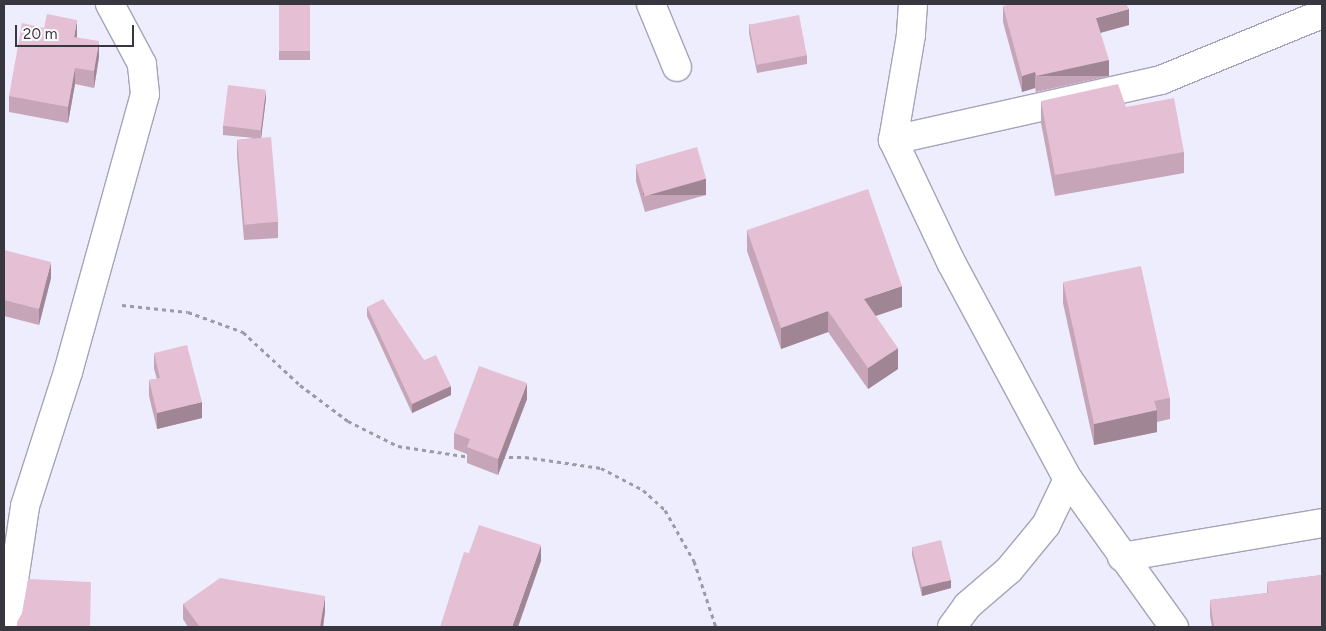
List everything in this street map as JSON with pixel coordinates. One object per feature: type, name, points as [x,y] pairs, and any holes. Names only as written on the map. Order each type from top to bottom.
[{"type":"street","points":[[7,627],[25,506],[68,372],[144,94],[142,64],[110,4]]},
{"type":"street","points":[[651,4],[677,67]]},
{"type":"street","points":[[913,4],[911,35],[893,140],[952,264],[1068,479],[1122,557],[1171,620],[1174,627]]},
{"type":"street","points":[[893,140],[1162,80],[1322,14]]},
{"type":"street","points":[[952,627],[967,606],[1009,570],[1046,525],[1068,479]]},
{"type":"street","points":[[1122,557],[1322,523]]},
{"type":"path","points":[[88,302],[188,312],[243,332],[300,385],[348,421],[398,446],[472,457]]},
{"type":"path","points":[[498,457],[525,457],[601,468],[643,490],[665,510],[694,561],[716,627]]},
{"type":"building","points":[[279,4],[310,4],[310,51],[279,51]]},
{"type":"building","points":[[1012,4],[1126,4],[1129,9],[1096,18],[1109,60],[1036,76],[1035,72],[1022,76],[1003,6]]},
{"type":"building","points":[[47,14],[77,20],[74,37],[99,41],[94,71],[75,68],[68,107],[9,96],[22,23],[44,28]]},
{"type":"building","points":[[799,15],[807,55],[757,65],[749,25]]},
{"type":"building","points":[[1118,84],[1126,107],[1174,98],[1184,152],[1055,175],[1041,101]]},
{"type":"building","points":[[228,85],[266,90],[261,130],[223,126]]},
{"type":"building","points":[[271,137],[278,222],[245,225],[237,140]]},
{"type":"building","points":[[697,147],[706,179],[645,196],[635,165]]},
{"type":"building","points":[[868,189],[902,286],[864,299],[898,348],[868,368],[828,311],[781,328],[747,230]]},
{"type":"building","points":[[4,250],[51,262],[39,309],[4,300]]},
{"type":"building","points":[[1141,266],[1170,398],[1154,401],[1157,410],[1094,424],[1063,282]]},
{"type":"building","points":[[383,299],[424,360],[436,355],[451,386],[412,404],[367,307]]},
{"type":"building","points":[[187,345],[202,402],[157,413],[149,380],[160,378],[154,353]]},
{"type":"building","points":[[479,366],[527,383],[498,459],[467,447],[470,439],[454,433]]},
{"type":"building","points":[[479,525],[541,545],[512,627],[440,627],[464,552],[469,553]]},
{"type":"building","points":[[941,540],[951,580],[922,587],[912,547]]},
{"type":"building","points":[[1322,575],[1322,627],[1214,627],[1210,600],[1268,593],[1267,582]]},
{"type":"building","points":[[220,578],[325,596],[320,627],[200,627],[183,604]]},
{"type":"building","points":[[28,579],[91,582],[90,627],[17,627],[17,622],[22,613]]}]
